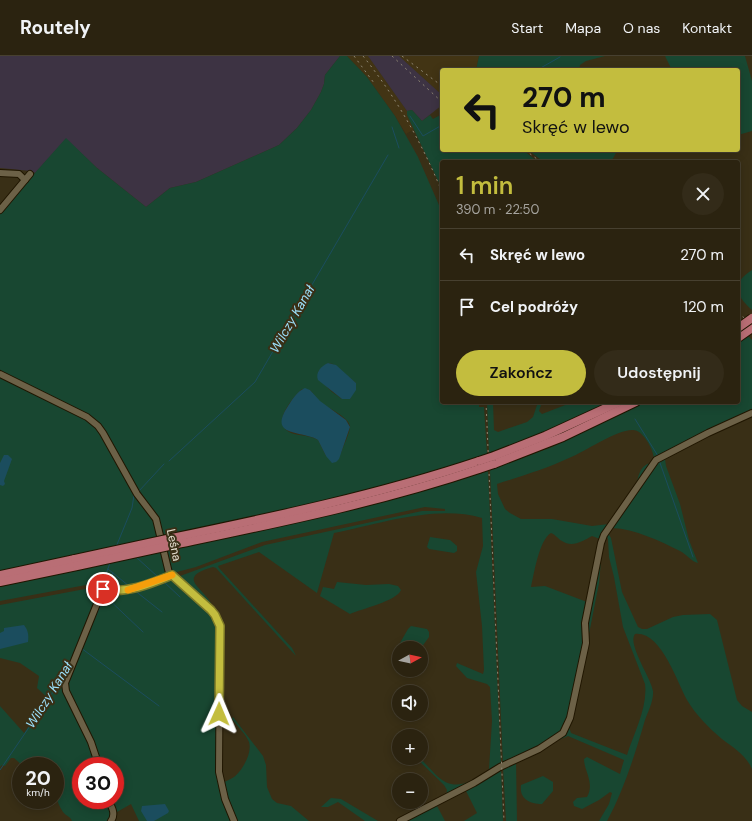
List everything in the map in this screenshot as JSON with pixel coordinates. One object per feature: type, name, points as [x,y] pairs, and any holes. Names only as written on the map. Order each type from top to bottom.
[{"type":"highway","points":[[740,334],[752,318]]},
{"type":"highway","points":[[740,334],[752,328]]},
{"type":"highway","points":[[494,460],[615,404]]},
{"type":"highway","points":[[0,582],[76,562],[168,542],[339,501],[479,465],[563,438],[632,404]]},
{"type":"highway","points":[[0,575],[76,562]]},
{"type":"street","points":[[0,173],[19,174],[25,180]]},
{"type":"street","points":[[0,210],[30,174]]},
{"type":"street","name":"Leśna","points":[[0,374],[87,417],[98,426],[137,494],[156,520],[168,570],[215,615],[220,626],[219,772],[225,799],[234,821]]},
{"type":"street","points":[[400,821],[474,783],[500,767],[539,749],[563,733],[568,725],[574,702],[586,643],[584,623],[600,542],[604,535],[656,460],[708,433],[752,413]]},
{"type":"street","points":[[96,757],[91,742],[66,690],[66,679],[75,661],[103,589],[116,591],[129,589],[172,575]]},
{"type":"street","points":[[111,821],[114,817],[112,809]]},
{"type":"shaded area","points":[[0,56],[340,56],[325,75],[321,92],[311,110],[297,128],[279,145],[196,182],[170,188],[146,207],[97,168],[66,139],[35,173],[31,171],[0,168]]},
{"type":"shaded area","points":[[347,56],[368,56],[407,111],[407,115],[414,129],[406,134],[367,77]]},
{"type":"shaded area","points":[[368,56],[399,56],[440,93],[440,107],[422,121],[412,110],[407,111]]},
{"type":"shaded area","points":[[399,56],[479,56],[476,68],[440,68],[440,93]]},
{"type":"green space","points":[[340,56],[347,56],[367,77],[395,116],[418,157],[440,207],[440,404],[479,404],[479,407],[484,407],[487,454],[366,490],[285,510],[162,536],[156,514],[141,497],[103,429],[0,373],[0,214],[66,138],[97,168],[146,207],[170,188],[196,182],[279,145],[297,128],[311,110],[324,84],[325,75]],"holes":[[[328,363],[333,364],[356,383],[350,399],[342,399],[322,382],[318,372]],[[302,389],[310,390],[320,402],[345,419],[350,426],[341,453],[326,456],[318,440],[312,437],[291,433],[285,429],[282,424],[285,411],[293,398]]]},
{"type":"green space","points":[[479,56],[605,56],[586,61],[580,65],[579,68],[476,68]]},
{"type":"green space","points":[[665,56],[745,56],[752,81],[752,131],[740,134],[740,68],[671,68]]},
{"type":"green space","points":[[412,110],[422,121],[430,115],[433,119],[440,115],[440,152],[526,152],[536,160],[440,160],[440,185],[407,115],[407,111]]},
{"type":"green space","points":[[531,152],[616,152],[612,160],[541,160]]},
{"type":"green space","points":[[752,270],[752,310],[740,297],[740,282],[745,275]]},
{"type":"green space","points":[[748,336],[752,340],[752,411],[663,455],[636,485],[642,468],[651,463],[654,458],[650,445],[644,436],[633,430],[619,433],[551,466],[497,484],[498,494],[505,509],[521,519],[552,519],[592,526],[609,524],[600,539],[592,536],[577,543],[570,544],[562,541],[551,533],[543,543],[531,587],[545,586],[587,602],[584,642],[571,706],[561,732],[539,747],[503,764],[490,470],[552,447],[641,404],[740,404],[740,342]]},
{"type":"green space","points":[[0,376],[83,417],[95,427],[151,515],[159,537],[0,571]]},
{"type":"green space","points":[[487,404],[493,404],[494,430],[498,432],[527,422],[533,417],[537,404],[541,404],[539,411],[542,414],[568,404],[607,404],[555,428],[489,453]]},
{"type":"green space","points":[[666,457],[666,466],[680,504],[689,540],[698,563],[680,551],[656,540],[638,533],[612,528],[657,462]]},
{"type":"green space","points":[[488,471],[501,765],[446,796],[447,790],[444,785],[423,765],[427,765],[443,781],[456,785],[464,784],[473,780],[484,774],[489,769],[492,721],[490,687],[487,684],[467,678],[456,666],[457,663],[483,674],[484,670],[482,626],[476,572],[483,546],[482,518],[465,514],[427,514],[334,533],[317,593],[259,552],[218,566],[292,648],[296,656],[216,568],[213,567],[201,571],[195,576],[194,580],[196,585],[211,603],[214,611],[180,579],[180,576],[265,545],[422,511],[445,511],[445,509],[425,507],[262,542],[196,567],[177,572],[170,571],[166,551],[328,515],[448,484]]},
{"type":"green space","points":[[608,533],[611,538],[622,592],[638,627],[647,629],[673,617],[683,615],[710,614],[717,620],[737,700],[742,706],[752,712],[752,769],[743,756],[712,730],[694,711],[667,659],[660,649],[653,641],[644,635],[635,634],[633,639],[634,645],[651,685],[653,698],[619,797],[607,821],[599,821],[609,804],[612,793],[610,792],[582,809],[574,806],[573,802],[577,798],[587,797],[589,792],[590,782],[584,764],[584,759],[587,757],[620,774],[624,760],[568,736],[552,743],[567,731],[569,727],[571,733],[627,755],[640,720],[644,702],[645,684],[623,627],[609,557],[608,539],[606,536]]},
{"type":"green space","points":[[430,537],[450,540],[457,546],[457,551],[454,553],[429,549],[427,547]]},
{"type":"green space","points":[[602,550],[599,583],[588,639],[586,626]]},
{"type":"green space","points":[[163,551],[166,571],[165,576],[134,586],[120,589],[86,585],[0,601],[0,587]]},
{"type":"green space","points":[[170,578],[212,615],[218,627],[217,774],[219,790],[231,821],[139,821],[131,804],[124,808],[124,757],[97,757],[67,686],[103,593]]},
{"type":"green space","points":[[337,582],[366,585],[389,584],[398,586],[401,590],[393,598],[350,614],[320,596],[323,587],[334,589]]},
{"type":"green space","points":[[85,589],[95,589],[99,591],[64,681],[94,757],[72,757],[72,809],[109,809],[111,813],[108,821],[72,821],[64,813],[62,809],[64,809],[64,757],[12,757],[5,766],[2,765],[0,767],[0,706],[24,733],[48,698],[37,688],[39,676],[20,663],[0,658],[0,605]]},
{"type":"green space","points":[[411,626],[427,629],[429,632],[429,637],[426,641],[401,641]]},
{"type":"green space","points":[[233,717],[263,756],[266,765],[267,787],[272,799],[277,803],[291,806],[309,821],[237,821],[223,783],[234,777],[241,770],[247,760],[250,749],[245,734],[232,719]]},
{"type":"green space","points":[[516,761],[517,821],[506,821],[503,767]]},
{"type":"green space","points":[[501,768],[503,821],[464,821],[477,813],[465,789]]},
{"type":"green space","points":[[543,776],[553,782],[553,791],[542,804],[533,803],[526,800],[522,794],[521,785]]},
{"type":"green space","points":[[331,798],[341,799],[378,821],[365,821],[338,802],[328,807],[321,807]]},
{"type":"green space","points":[[436,804],[445,821],[405,821],[428,809]]},
{"type":"green space","points":[[115,809],[122,809],[117,812]]},
{"type":"water","points":[[328,363],[336,365],[356,383],[356,390],[350,399],[342,399],[318,380],[317,375],[319,370]]},
{"type":"water","points":[[305,388],[310,390],[320,401],[346,420],[350,427],[339,459],[336,462],[332,463],[326,456],[318,440],[284,428],[282,423],[283,416],[288,406],[297,393]]},
{"type":"water","points":[[4,455],[8,455],[12,459],[4,481],[5,484],[3,486],[0,485],[0,463]]},
{"type":"water","points":[[24,625],[28,633],[28,642],[0,649],[0,633],[4,631],[4,628]]},
{"type":"water","points":[[165,804],[169,811],[168,813],[154,821],[147,821],[141,811],[142,806]]},
{"type":"waterway","name":"Wilczy Kanał","points":[[541,68],[560,57]]},
{"type":"waterway","name":"Wilczy Kanał","points":[[410,116],[423,136],[440,126]]},
{"type":"waterway","name":"Wilczy Kanał","points":[[392,127],[399,148]]},
{"type":"waterway","name":"Wilczy Kanał","points":[[169,461],[255,382],[388,155]]},
{"type":"waterway","points":[[635,419],[658,456]]},
{"type":"waterway","points":[[659,460],[693,557]]},
{"type":"waterway","name":"Wilczy Kanał","points":[[139,491],[164,464]]},
{"type":"waterway","name":"Wilczy Kanał","points":[[116,547],[132,508],[134,495]]},
{"type":"waterway","points":[[136,557],[158,577]]},
{"type":"waterway","name":"Wilczy Kanał","points":[[102,585],[110,563]]},
{"type":"waterway","points":[[108,569],[129,586]]},
{"type":"waterway","points":[[106,586],[113,573]]},
{"type":"waterway","points":[[163,581],[180,597]]},
{"type":"waterway","points":[[134,590],[162,612]]},
{"type":"waterway","points":[[104,595],[143,632]]},
{"type":"waterway","points":[[93,621],[102,603],[103,597]]},
{"type":"waterway","points":[[81,648],[159,706]]},
{"type":"waterway","name":"Wilczy Kanał","points":[[0,770],[66,673]]},
{"type":"railway","points":[[354,56],[374,83]]},
{"type":"railway","points":[[363,56],[397,104],[417,138],[440,188]]},
{"type":"railway","points":[[392,56],[440,100]]},
{"type":"railway","points":[[402,56],[440,84]]},
{"type":"railway","points":[[528,152],[538,160]]},
{"type":"railway","points":[[740,315],[752,324]]},
{"type":"railway","points":[[486,404],[504,821]]},
{"type":"slow traffic","points":[[128,590],[172,575]]},
{"type":"route","points":[[103,589],[116,591],[129,589],[158,581],[172,575],[211,610],[220,626],[219,714]]}]
